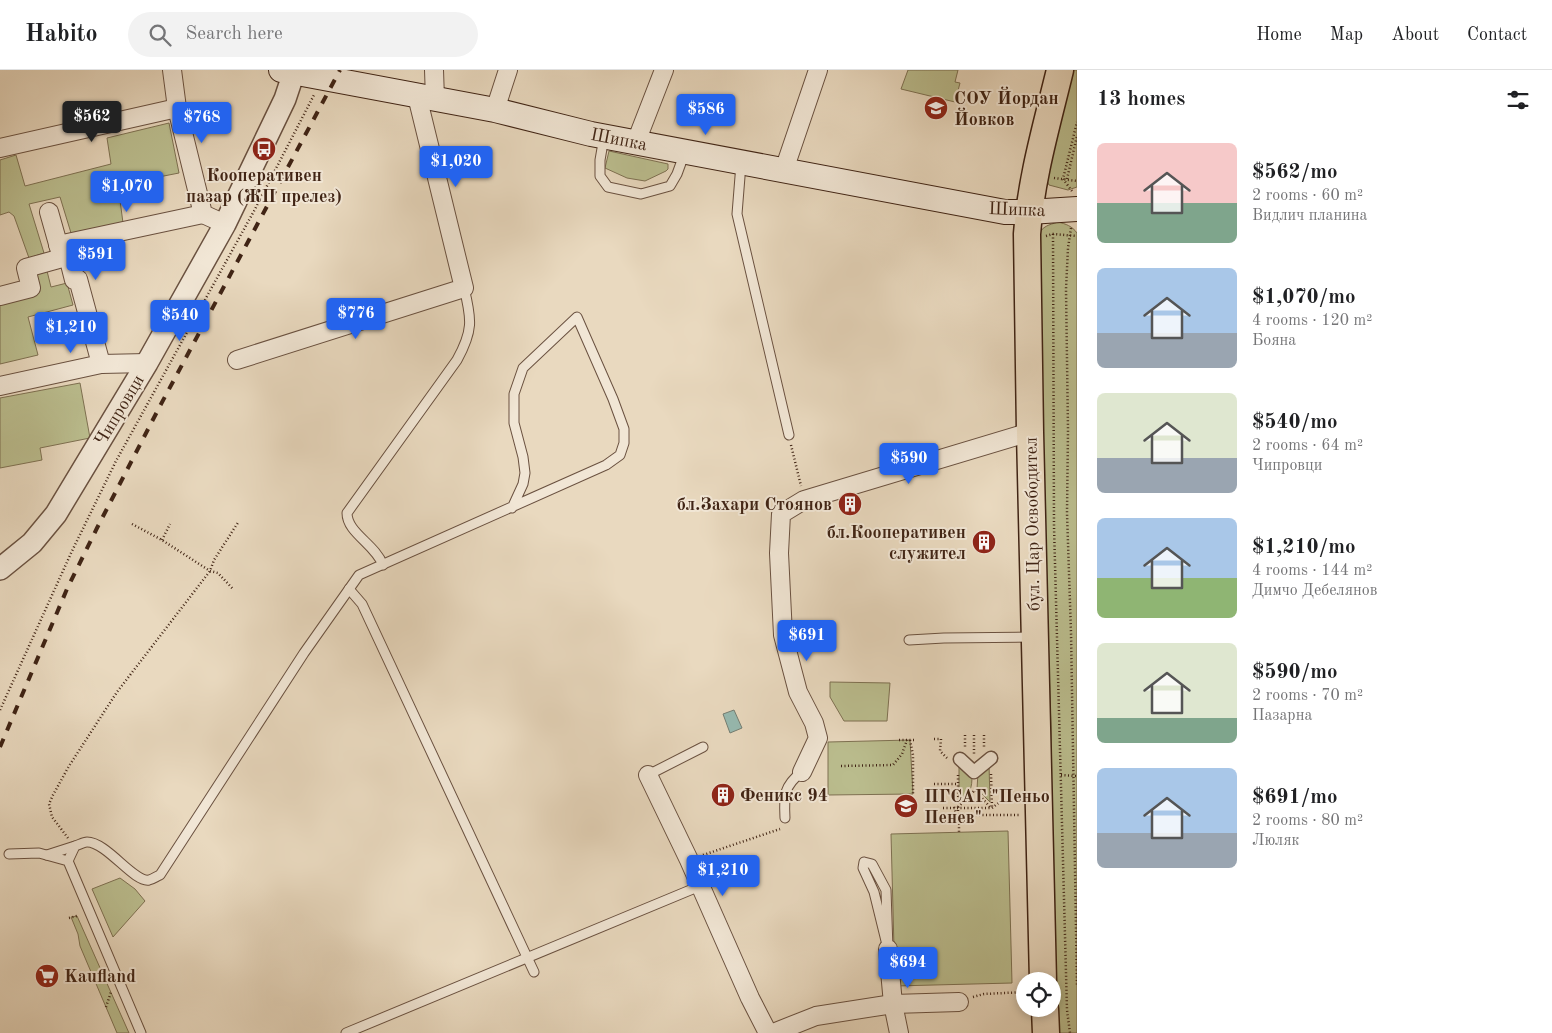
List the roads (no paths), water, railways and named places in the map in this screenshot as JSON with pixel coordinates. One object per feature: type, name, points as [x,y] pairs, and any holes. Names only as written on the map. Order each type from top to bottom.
[{"type":"main road","name":"бул. Цар Освободител","points":[[1043,972],[1034,637],[1027,234],[1035,176],[1060,70]]},
{"type":"main road","name":"Шипка","points":[[290,71],[495,110],[604,136],[685,152],[1004,212],[1074,211]]},
{"type":"main road","points":[[1045,1017],[1046,1033]]},
{"type":"street","points":[[172,70],[177,108],[203,214]]},
{"type":"street","points":[[238,360],[464,288],[426,97],[434,70]]},
{"type":"street","points":[[495,110],[508,70]]},
{"type":"street","points":[[636,142],[664,70]]},
{"type":"street","points":[[784,170],[818,70]]},
{"type":"street","name":"Чипровци","points":[[0,569],[32,543],[56,514],[147,363],[225,224],[285,98],[290,71]]},
{"type":"street","points":[[0,148],[177,108]]},
{"type":"street","points":[[49,212],[60,251],[68,256],[74,280],[78,279],[101,364]]},
{"type":"street","points":[[0,296],[31,288],[26,268],[60,251],[203,214],[225,224]]},
{"type":"street","points":[[0,386],[101,364],[147,363]]},
{"type":"street","points":[[802,772],[818,738],[814,723],[798,692],[783,635],[779,534],[781,514],[804,500],[1030,432]]},
{"type":"street","points":[[960,759],[974,772],[991,758]]},
{"type":"street","points":[[648,775],[690,860],[750,998],[768,1033]]},
{"type":"street","points":[[888,949],[893,1004],[899,1033]]},
{"type":"street","points":[[773,1033],[816,1016],[893,1004],[959,1002]]},
{"type":"lane","points":[[604,136],[600,160],[600,176],[608,187],[641,194],[670,186],[677,174],[685,152]]},
{"type":"lane","points":[[741,162],[737,214],[789,435]]},
{"type":"lane","points":[[383,564],[379,555],[351,527],[347,520],[347,513],[457,360],[467,342],[470,328],[469,308],[464,288]]},
{"type":"lane","points":[[47,855],[87,842],[113,856],[141,879],[149,880],[160,875],[304,654],[359,575],[512,508],[606,465],[620,455],[624,443],[624,429],[577,316],[523,368],[514,394],[514,422],[525,473],[523,484],[512,508]]},
{"type":"lane","points":[[349,589],[362,604],[534,972]]},
{"type":"lane","points":[[909,640],[1034,637]]},
{"type":"lane","points":[[648,775],[703,746]]},
{"type":"lane","points":[[785,823],[784,795],[794,778],[802,772]]},
{"type":"lane","points":[[75,846],[68,861],[141,1033]]},
{"type":"lane","points":[[8,854],[39,853],[68,861]]},
{"type":"lane","points":[[864,862],[872,864],[886,890],[888,949],[874,892],[863,868],[864,862]]},
{"type":"lane","points":[[346,1033],[700,886]]},
{"type":"water","points":[[734,710],[742,728],[730,733],[723,714]]},
{"type":"railway","points":[[0,747],[67,589],[97,528],[160,406],[340,70]]},
{"type":"place","name":"СОУ Йордан Йовков","points":[[936,108]]},
{"type":"place","name":"Кооперативен пазар (ЖП прелез)","points":[[264,149]]},
{"type":"place","name":"бл.Захари Стоянов","points":[[850,504]]},
{"type":"place","name":"бл.Кооперативен служител","points":[[984,542]]},
{"type":"place","name":"Феникс 94","points":[[723,795]]},
{"type":"place","name":"ПГСАГ \"Пеньо Пенев\"","points":[[906,806]]},
{"type":"place","name":"Kaufland","points":[[47,976]]}]
